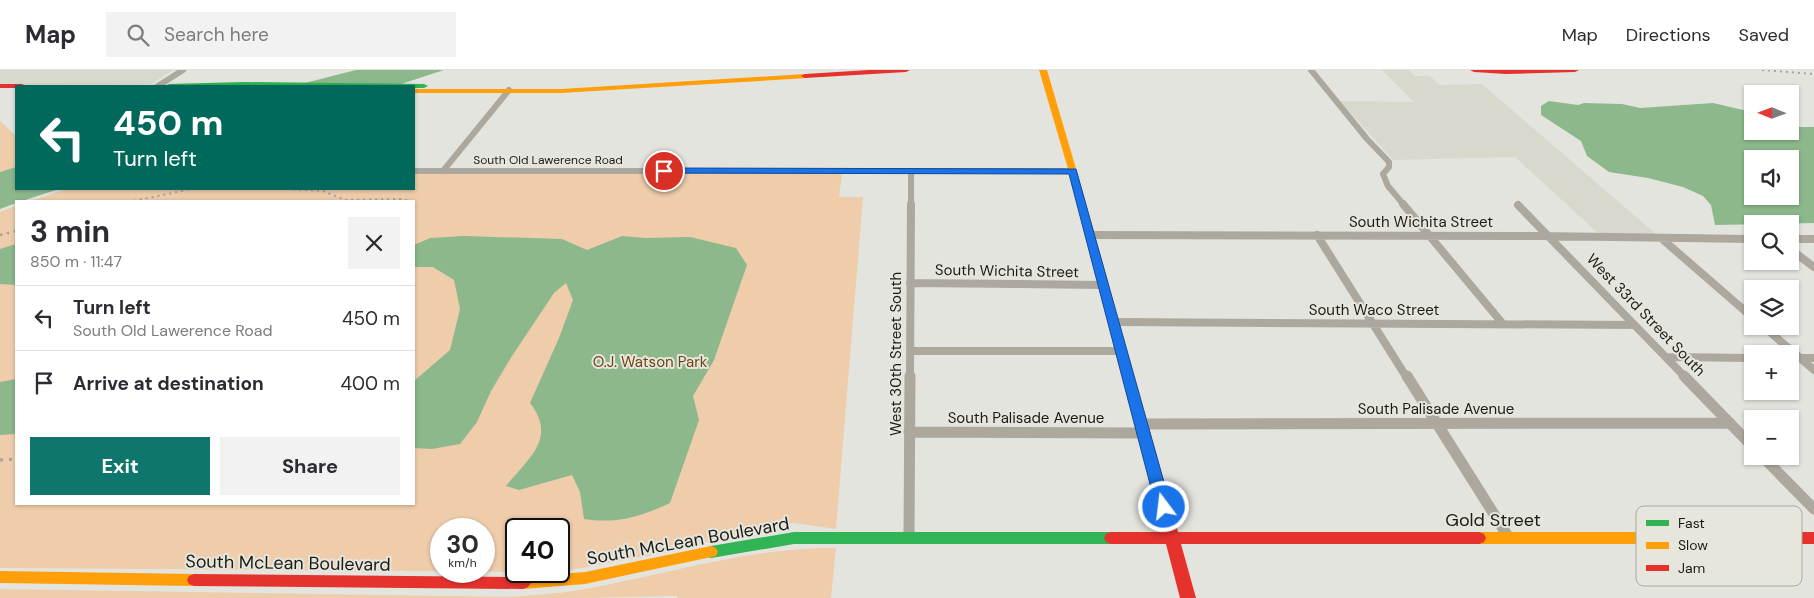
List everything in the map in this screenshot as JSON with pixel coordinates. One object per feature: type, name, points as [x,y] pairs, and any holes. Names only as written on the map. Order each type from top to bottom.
[{"type":"main road","points":[[415,88],[561,91],[821,73],[906,70]]},
{"type":"main road","points":[[1043,70],[1073,171],[1188,598]]},
{"type":"main road","points":[[1474,70],[1506,72],[1575,70]]},
{"type":"main road","points":[[206,85],[285,85]]},
{"type":"main road","points":[[0,86],[15,86]]},
{"type":"main road","points":[[415,91],[447,89]]},
{"type":"main road","points":[[0,90],[15,90]]},
{"type":"main road","name":"Gold Street","points":[[1172,537],[1636,538]]},
{"type":"main road","name":"South McLean Boulevard","points":[[0,577],[514,584],[585,578],[734,547],[794,538],[1172,537]]},
{"type":"street","points":[[160,85],[183,70]]},
{"type":"street","points":[[1311,70],[1367,139],[1386,157],[1390,164],[1383,174],[1385,182],[1503,324]]},
{"type":"street","points":[[443,171],[507,90]]},
{"type":"street","name":"South Old Lawerence Road","points":[[415,171],[1073,171]]},
{"type":"street","name":"West 30th Street South","points":[[909,537],[911,172]]},
{"type":"street","name":"West 33rd Street South","points":[[1518,206],[1744,438]]},
{"type":"street","name":"South Wichita Street","points":[[1090,235],[1430,235],[1744,239]]},
{"type":"street","points":[[1317,235],[1510,538]]},
{"type":"street","points":[[1661,238],[1744,310]]},
{"type":"street","points":[[1799,239],[1814,239]]},
{"type":"street","points":[[1799,256],[1814,267]]},
{"type":"street","name":"South Wichita Street","points":[[910,283],[1104,285]]},
{"type":"street","name":"South Waco Street","points":[[1114,322],[1634,325]]},
{"type":"street","points":[[1772,335],[1782,345]]},
{"type":"street","points":[[910,351],[1121,351]]},
{"type":"street","points":[[1666,358],[1744,358]]},
{"type":"street","points":[[1799,358],[1814,358]]},
{"type":"street","points":[[1799,361],[1814,370]]},
{"type":"street","name":"South Palisade Avenue","points":[[909,432],[1439,424],[1730,424]]},
{"type":"street","points":[[1771,465],[1814,509]]},
{"type":"shaded area","points":[[0,70],[173,70],[151,84],[0,85]]},
{"type":"shaded area","points":[[356,70],[444,70],[398,85],[297,85]]},
{"type":"shaded area","points":[[1382,70],[1409,70],[1415,76],[1430,76],[1439,85],[1482,84],[1657,235],[1599,234],[1515,157],[1393,160],[1340,101],[1414,102]]},
{"type":"shaded area","points":[[1549,101],[1578,105],[1584,103],[1622,104],[1640,108],[1713,103],[1744,110],[1744,140],[1799,140],[1799,127],[1814,127],[1814,223],[1799,223],[1799,215],[1744,215],[1744,224],[1715,225],[1711,205],[1703,196],[1683,187],[1648,178],[1609,172],[1587,156],[1581,141],[1541,115],[1541,106]]},
{"type":"shaded area","points":[[15,167],[15,190],[56,190],[25,200],[15,200],[15,203],[0,209],[0,172]]},
{"type":"shaded area","points":[[464,236],[562,239],[587,250],[622,236],[645,238],[690,237],[736,248],[747,265],[714,360],[693,396],[699,420],[670,503],[638,516],[618,520],[584,519],[580,492],[572,475],[519,490],[506,486],[530,457],[540,438],[541,427],[538,416],[530,403],[559,338],[573,300],[566,283],[554,293],[512,356],[491,391],[477,422],[460,444],[432,449],[415,448],[415,380],[450,350],[460,309],[454,280],[433,267],[415,267],[415,245],[430,238]]},
{"type":"shaded area","points":[[15,244],[15,285],[0,284],[0,249]]},
{"type":"shaded area","points":[[15,379],[15,434],[0,435],[0,382]]},
{"type":"green space","points":[[0,121],[15,135],[15,167],[0,172]]},
{"type":"green space","name":"O.J. Watson Park","points":[[415,174],[842,174],[839,197],[863,197],[836,529],[794,523],[761,528],[664,553],[570,570],[570,518],[505,518],[505,572],[495,572],[495,518],[430,518],[430,571],[0,568],[0,212],[15,206],[15,505],[415,505],[415,200],[34,200],[64,190],[415,190]]},
{"type":"green space","points":[[836,548],[831,598],[677,598],[677,596],[576,598],[0,598],[0,589],[508,597],[580,590],[707,563],[771,552]]},
{"type":"railway","points":[[1762,70],[1814,74]]},
{"type":"railway","points":[[139,200],[186,190]]},
{"type":"railway","points":[[305,190],[323,191],[345,200]]},
{"type":"railway","points":[[345,200],[405,200]]},
{"type":"railway","points":[[0,235],[15,231]]},
{"type":"railway","points":[[0,460],[15,459]]},
{"type":"traffic: fast","points":[[206,85],[334,85]]},
{"type":"traffic: fast","points":[[415,86],[424,86]]},
{"type":"traffic: fast","points":[[711,552],[794,538],[1111,538]]},
{"type":"traffic: slow","points":[[1043,70],[1075,179],[1143,429]]},
{"type":"traffic: slow","points":[[415,91],[561,91],[805,76]]},
{"type":"traffic: slow","points":[[1479,538],[1636,538]]},
{"type":"traffic: slow","points":[[570,579],[585,578],[711,552]]},
{"type":"traffic: slow","points":[[0,577],[194,580]]},
{"type":"traffic: jam","points":[[805,76],[906,70]]},
{"type":"traffic: jam","points":[[1474,70],[1506,72],[1575,70]]},
{"type":"traffic: jam","points":[[0,86],[15,86]]},
{"type":"traffic: jam","points":[[1143,429],[1188,598]]},
{"type":"traffic: jam","points":[[1111,538],[1479,538]]},
{"type":"traffic: jam","points":[[1802,538],[1814,538]]},
{"type":"traffic: jam","points":[[194,580],[505,583]]},
{"type":"route","points":[[664,171],[1073,171],[1164,507]]}]
